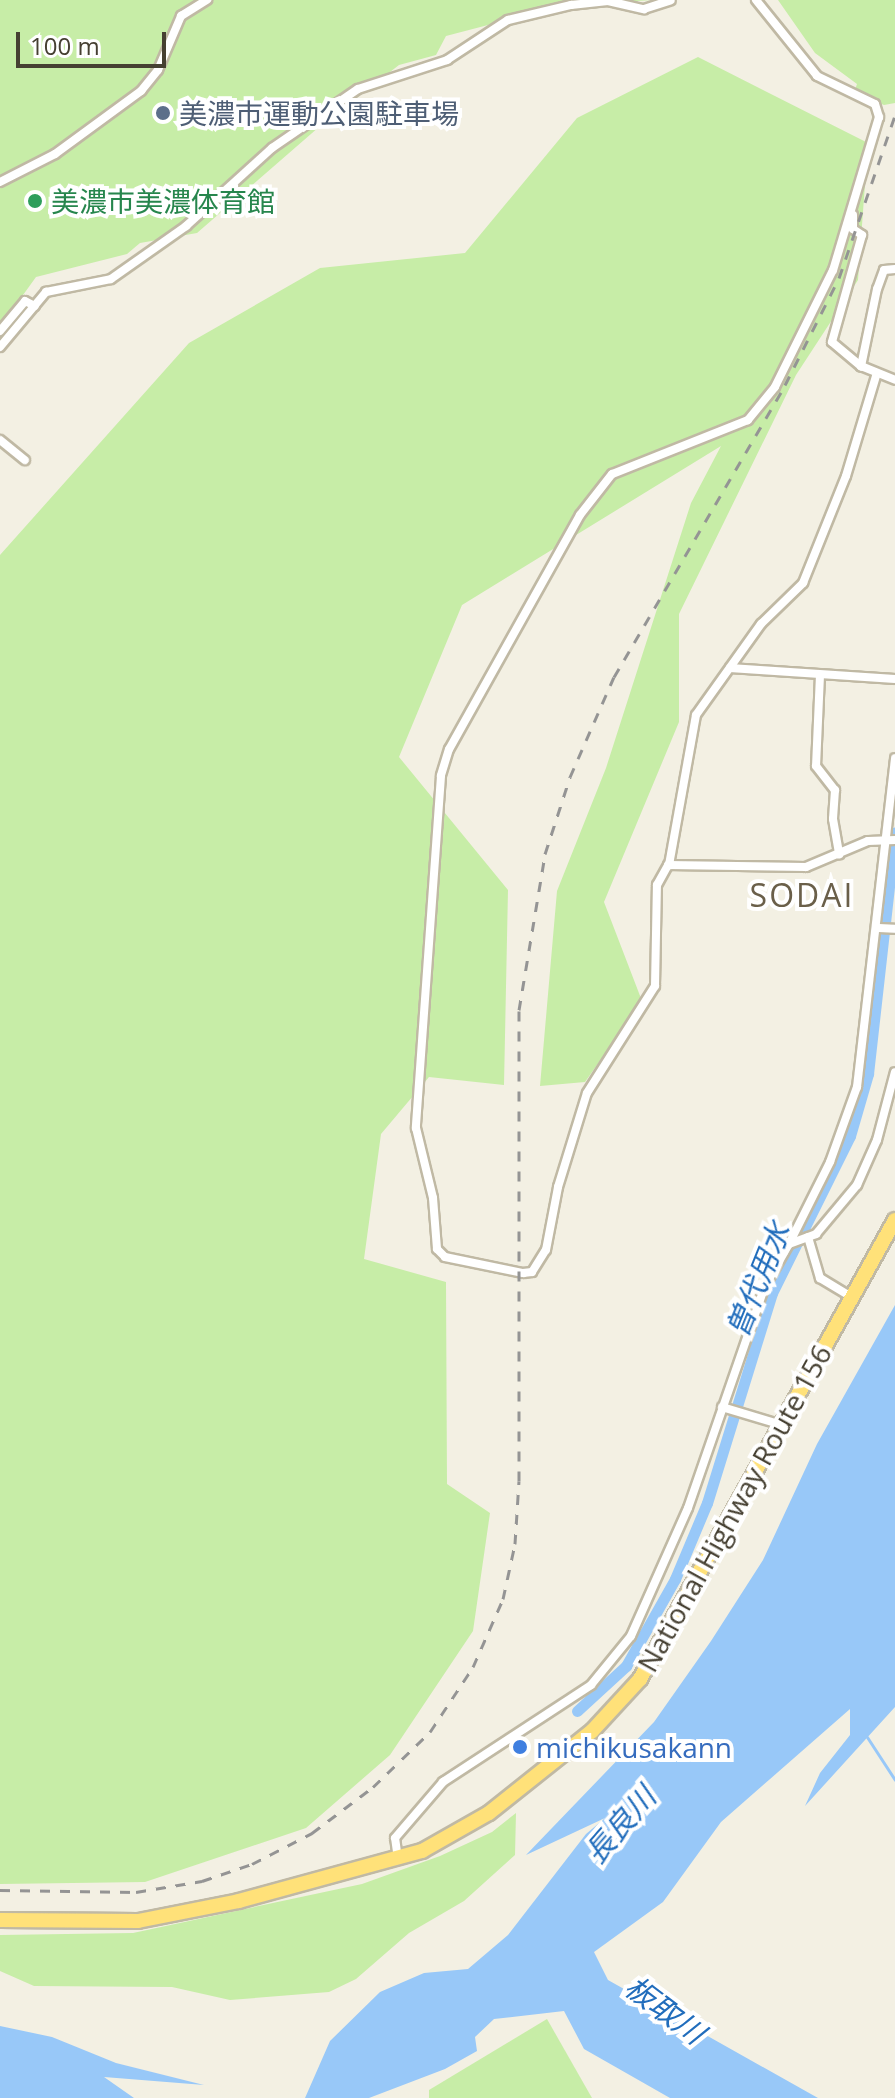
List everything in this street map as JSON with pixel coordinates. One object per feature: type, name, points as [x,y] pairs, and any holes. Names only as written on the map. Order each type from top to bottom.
[{"type":"highway","name":"National Highway Route 156","points":[[0,1920],[100,1924],[154,1919],[398,1859],[450,1838],[489,1813],[618,1705],[659,1651],[895,1220]]},
{"type":"street","points":[[0,182],[55,154],[141,91],[158,70],[181,16],[207,0]]},
{"type":"street","points":[[0,347],[55,288],[111,279],[186,226],[272,148],[358,89],[447,60],[508,20],[571,5],[608,1],[644,9],[671,0]]},
{"type":"street","points":[[756,0],[817,76],[880,110],[833,270],[775,387],[748,420],[612,474],[580,515],[449,749],[441,776],[416,1128],[433,1198],[436,1242],[445,1257],[523,1273],[532,1272],[546,1250],[561,1176],[587,1093],[655,986],[657,885],[669,865],[692,728],[702,705],[761,624],[803,583],[846,476],[876,376]]},
{"type":"street","points":[[853,206],[853,229],[862,235],[832,342],[876,376],[895,380]]},
{"type":"street","points":[[861,366],[877,289],[884,270],[895,269]]},
{"type":"street","points":[[0,331],[25,301],[35,306]]},
{"type":"street","points":[[0,440],[25,460]]},
{"type":"street","points":[[730,668],[895,679]]},
{"type":"street","points":[[820,675],[816,766],[835,790],[833,819],[839,854]]},
{"type":"street","points":[[398,1859],[395,1838],[443,1782],[570,1700],[610,1665],[644,1614],[730,1409],[746,1332],[792,1244],[852,1106],[880,928],[895,758]]},
{"type":"street","points":[[669,865],[806,867],[890,839]]},
{"type":"street","points":[[880,928],[893,929]]},
{"type":"street","points":[[792,1244],[826,1225],[857,1185],[877,1140],[895,1072]]},
{"type":"street","points":[[806,1238],[820,1278],[852,1297]]},
{"type":"street","points":[[730,1409],[782,1425]]},
{"type":"green space","points":[[0,0],[653,0],[564,5],[446,36],[436,55],[399,65],[319,127],[197,233],[140,243],[127,254],[36,277],[0,327]]},
{"type":"green space","points":[[778,0],[895,0],[895,103],[884,105],[854,93],[857,84],[815,53]]},
{"type":"green space","points":[[698,57],[868,143],[858,280],[796,375],[679,614],[679,722],[604,902],[642,1001],[585,1082],[540,1086],[557,891],[606,768],[691,503],[721,446],[462,605],[399,757],[508,890],[504,1085],[429,1077],[381,1134],[364,1259],[446,1282],[447,1484],[490,1513],[473,1631],[390,1755],[306,1828],[145,1882],[0,1884],[0,555],[189,343],[320,268],[465,253],[577,118]]},
{"type":"green space","points":[[516,1813],[515,1855],[464,1901],[409,1933],[356,1979],[329,1992],[230,2000],[172,1987],[34,1986],[0,1971],[0,1935],[133,1933],[362,1884],[440,1856],[492,1832]]},
{"type":"green space","points":[[547,2019],[592,2098],[429,2098],[429,2090]]},
{"type":"water","name":"長良川","points":[[895,1305],[895,1707],[805,1806],[820,1773],[850,1735],[850,1709],[721,1822],[663,1902],[594,1952],[608,1980],[818,2098],[670,2098],[584,2049],[564,2011],[494,2019],[475,2037],[477,2051],[445,2069],[369,2098],[305,2098],[330,2041],[380,1992],[424,1973],[468,1969],[508,1935],[586,1834],[605,1818],[526,1855],[654,1722],[711,1641],[763,1560],[817,1444]]},
{"type":"water","points":[[0,2026],[52,2037],[116,2063],[204,2085],[104,2077],[134,2098],[0,2098]]},
{"type":"waterway","name":"曽代用水","points":[[577,1711],[626,1666],[675,1579],[707,1503],[772,1293],[850,1136],[868,1074],[895,833]]},
{"type":"waterway","points":[[867,1737],[895,1780]]},
{"type":"railway","points":[[0,1890],[136,1892],[202,1881],[252,1864],[312,1833],[373,1787],[430,1732],[473,1667],[503,1599],[515,1544],[519,1481],[519,1010],[545,854],[570,777],[614,677],[785,385],[839,278],[895,115]]},
{"type":"place","name":"美濃市運動公園駐車場","points":[[163,113]]},
{"type":"place","name":"美濃市美濃体育館","points":[[35,201]]},
{"type":"place","name":"michikusakann","points":[[520,1747]]},
{"type":"district","name":"SODAI","points":[[802,895]]},
{"type":"water label","name":"板取川","points":[[665,2010]]}]
